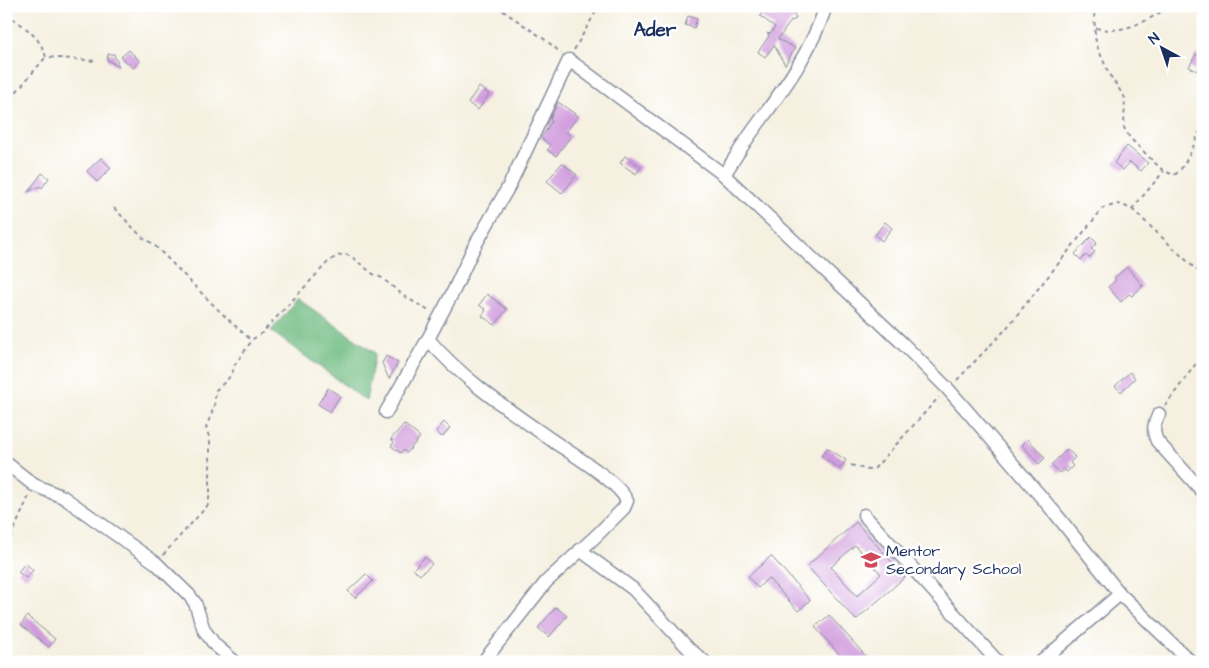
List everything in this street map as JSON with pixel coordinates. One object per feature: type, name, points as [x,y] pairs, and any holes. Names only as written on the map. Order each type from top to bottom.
[{"type":"street","points":[[724,175],[751,133],[781,93],[810,47],[826,6]]},
{"type":"street","points":[[386,412],[439,319],[473,249],[509,186],[569,60],[724,175],[901,342],[947,388],[1055,513],[1120,594],[1191,662]]},
{"type":"street","points":[[428,339],[468,379],[604,476],[627,501],[624,508],[546,582],[483,662]]},
{"type":"street","points":[[1159,414],[1153,433],[1157,441],[1203,492]]},
{"type":"street","points":[[6,464],[34,485],[63,497],[156,563],[189,595],[195,604],[204,630],[215,645],[235,662]]},
{"type":"street","points":[[864,515],[998,662]]},
{"type":"street","points":[[580,550],[633,589],[689,649],[705,662]]},
{"type":"street","points":[[1041,662],[1120,594]]},
{"type":"path","points":[[496,6],[547,41],[569,60],[599,6]]},
{"type":"path","points":[[1094,6],[1097,46],[1109,74],[1126,98],[1124,128],[1130,138],[1164,171],[1174,176],[1183,167],[1203,125]]},
{"type":"path","points":[[1096,27],[1114,30],[1133,27],[1145,22],[1170,6]]},
{"type":"path","points":[[6,14],[35,36],[43,47],[46,57]]},
{"type":"path","points":[[46,57],[97,61]]},
{"type":"path","points":[[6,104],[46,57]]},
{"type":"path","points":[[1132,209],[1164,171]]},
{"type":"path","points":[[851,465],[868,470],[875,468],[947,388],[962,376],[1005,330],[1103,208],[1119,204],[1132,209],[1203,276]]},
{"type":"path","points":[[114,208],[142,237],[153,244],[207,297],[224,317],[249,338],[253,339]]},
{"type":"path","points":[[156,563],[208,505],[210,492],[210,439],[206,428],[214,407],[216,390],[230,377],[234,366],[253,339],[262,333],[328,262],[337,256],[345,254],[352,257],[373,274],[382,278],[404,296],[439,319]]},
{"type":"path","points":[[1159,414],[1203,354]]},
{"type":"path","points":[[6,552],[34,485]]},
{"type":"path","points":[[6,622],[13,627]]},
{"type":"green space","points":[[298,299],[375,353],[366,401],[271,331]]},
{"type":"building","points":[[766,6],[778,13],[779,11],[791,8],[796,19],[791,21],[778,39],[795,48],[785,65],[774,45],[765,57],[758,52],[769,36],[767,33],[770,34],[775,27],[760,16]]},
{"type":"building","points":[[688,16],[697,19],[694,28],[685,25]]},
{"type":"building","points":[[129,50],[140,61],[133,68],[121,57]]},
{"type":"building","points":[[108,54],[114,54],[119,67],[107,60]]},
{"type":"building","points":[[1196,54],[1203,57],[1197,71],[1189,67]]},
{"type":"building","points":[[479,87],[489,94],[478,110],[468,103]]},
{"type":"building","points":[[558,102],[578,116],[566,132],[571,136],[556,156],[547,150],[551,146],[541,138],[552,121],[550,119]]},
{"type":"building","points":[[1127,146],[1148,163],[1141,171],[1130,162],[1123,170],[1114,163]]},
{"type":"building","points":[[625,156],[641,167],[636,174],[620,163]]},
{"type":"building","points":[[101,158],[111,168],[97,182],[87,171]]},
{"type":"building","points":[[562,163],[577,175],[562,193],[547,181]]},
{"type":"building","points":[[42,173],[49,178],[42,188],[40,186],[28,192]]},
{"type":"building","points":[[885,222],[892,228],[882,241],[875,235]]},
{"type":"building","points":[[1091,237],[1097,243],[1091,249],[1095,252],[1089,258],[1086,255],[1081,260],[1075,254]]},
{"type":"building","points":[[1127,267],[1143,286],[1132,296],[1129,294],[1121,302],[1108,287],[1116,280],[1114,278]]},
{"type":"building","points":[[487,294],[507,309],[495,325],[482,316],[486,310],[479,305]]},
{"type":"building","points":[[386,356],[398,363],[389,379],[382,363]]},
{"type":"building","points":[[1130,372],[1135,378],[1121,392],[1115,386]]},
{"type":"building","points":[[328,388],[340,396],[330,412],[318,404]]},
{"type":"building","points":[[444,422],[450,428],[442,437],[436,431]]},
{"type":"building","points":[[404,424],[420,437],[407,453],[403,450],[401,453],[391,446],[394,442],[391,439]]},
{"type":"building","points":[[1028,439],[1045,458],[1039,464],[1022,445]]},
{"type":"building","points":[[827,448],[846,460],[840,469],[821,456]]},
{"type":"building","points":[[1067,449],[1075,457],[1070,463],[1073,466],[1067,472],[1064,469],[1059,473],[1051,465]]},
{"type":"building","points":[[856,522],[905,577],[856,620],[807,566]],"holes":[[[855,545],[881,574],[857,596],[831,567]]]},
{"type":"building","points":[[771,556],[810,600],[798,611],[768,578],[758,588],[748,577]]},
{"type":"building","points":[[425,557],[432,564],[420,575],[413,569]]},
{"type":"building","points":[[25,563],[33,570],[26,578],[18,572]]},
{"type":"building","points":[[366,574],[373,581],[355,598],[348,591]]},
{"type":"building","points":[[556,607],[567,616],[549,637],[538,628]]},
{"type":"building","points":[[829,615],[871,662],[846,662],[815,627]]},
{"type":"building","points":[[27,616],[55,639],[49,647],[21,625]]},
{"type":"place","name":"Mentor Secondary School","points":[[871,560]]},
{"type":"district","name":"Ader","points":[[655,30]]}]
